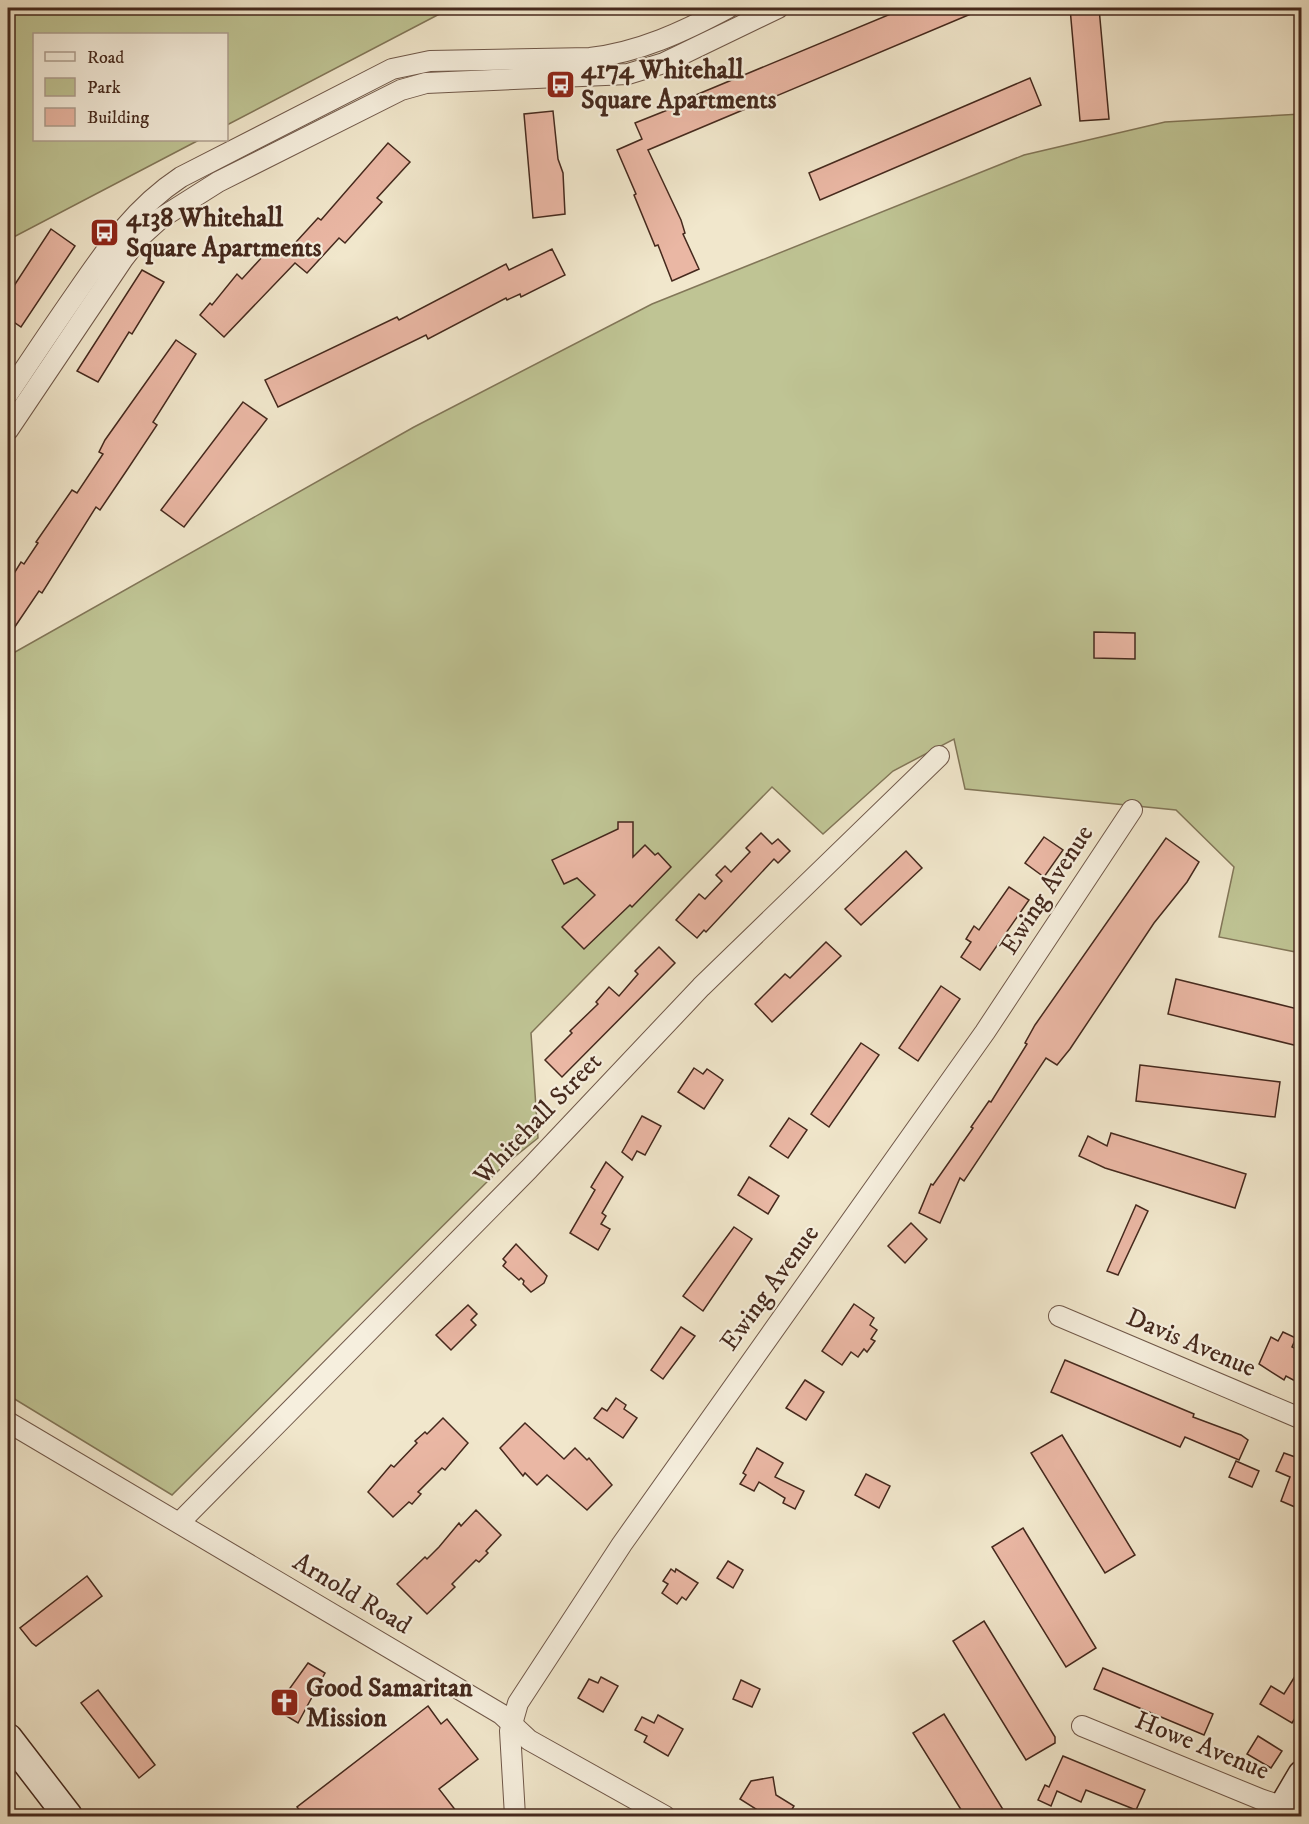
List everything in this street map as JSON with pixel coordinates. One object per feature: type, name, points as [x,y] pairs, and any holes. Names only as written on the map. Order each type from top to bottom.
[{"type":"main road","points":[[8,1738],[68,1816]]},
{"type":"main road","points":[[1288,1812],[1302,1775]]},
{"type":"street","points":[[8,394],[108,245],[160,190],[181,177],[392,69],[430,61],[614,56],[673,36],[728,8]]},
{"type":"street","points":[[8,430],[140,237],[177,206],[218,182],[408,88],[426,83],[614,76],[637,72],[664,63],[778,8]]},
{"type":"street","name":"Whitehall Street","points":[[180,1522],[529,1169],[701,987],[939,756]]},
{"type":"street","name":"Ewing Avenue","points":[[515,1816],[510,1731],[518,1703],[589,1592],[978,1042],[1132,810]]},
{"type":"street","name":"Davis Avenue","points":[[1059,1316],[1302,1419]]},
{"type":"street","name":"Arnold Road","points":[[8,1422],[180,1522],[513,1722],[529,1740],[665,1816]]},
{"type":"street","name":"Howe Avenue","points":[[1082,1726],[1288,1812]]},
{"type":"green space","points":[[8,8],[451,8],[228,124],[228,33],[33,33],[33,141],[197,141],[8,240]]},
{"type":"green space","points":[[1301,114],[1301,953],[1219,937],[1234,867],[1176,810],[965,789],[954,739],[893,771],[823,834],[772,787],[531,1033],[538,1138],[503,1166],[172,1495],[8,1395],[8,656],[414,427],[652,304],[1024,155],[1165,122]]},
{"type":"building","points":[[905,8],[985,8],[648,150],[681,220],[685,233],[683,234],[699,269],[672,281],[658,245],[655,246],[617,150],[642,139],[635,123],[680,105],[679,102]]},
{"type":"building","points":[[1070,8],[1099,8],[1109,119],[1080,121]]},
{"type":"building","points":[[1030,78],[1041,105],[820,200],[809,173]]},
{"type":"building","points":[[553,111],[558,159],[563,173],[565,214],[533,218],[524,114]]},
{"type":"building","points":[[388,143],[410,162],[377,198],[382,202],[345,243],[339,238],[307,273],[295,263],[224,337],[200,315],[210,303],[212,305],[237,274],[242,279],[275,243],[286,253],[318,218],[321,220]]},
{"type":"building","points":[[51,229],[75,246],[21,327],[8,318],[8,295]]},
{"type":"building","points":[[552,249],[565,275],[521,297],[520,294],[507,300],[506,298],[428,339],[426,335],[278,407],[265,380],[397,317],[399,320],[506,264],[509,270]]},
{"type":"building","points":[[142,270],[164,282],[132,334],[129,332],[98,382],[77,371]]},
{"type":"building","points":[[176,340],[196,354],[153,422],[157,425],[100,510],[96,507],[42,593],[39,591],[8,637],[8,585],[13,575],[21,562],[24,564],[38,543],[36,542],[72,490],[77,493],[103,454],[99,452],[105,440]]},
{"type":"building","points":[[243,402],[267,419],[184,527],[161,510]]},
{"type":"building","points":[[1094,632],[1135,633],[1135,659],[1094,658]]},
{"type":"building","points":[[618,822],[633,822],[633,857],[645,845],[655,855],[658,853],[671,867],[632,907],[630,905],[584,949],[562,927],[595,895],[577,878],[564,884],[552,860],[618,829]]},
{"type":"building","points":[[761,833],[772,844],[778,839],[790,851],[778,863],[774,859],[706,932],[704,930],[697,938],[676,920],[699,894],[705,899],[722,881],[716,875],[725,866],[731,872],[750,852],[746,848]]},
{"type":"building","points":[[1044,837],[1063,850],[1044,877],[1025,863]]},
{"type":"building","points":[[1166,838],[1199,862],[1187,882],[1154,923],[1070,1049],[1057,1065],[1046,1058],[964,1181],[960,1178],[940,1223],[919,1213],[931,1184],[933,1185],[973,1128],[971,1127],[989,1101],[991,1102],[1027,1044],[1025,1043],[1035,1025]]},
{"type":"building","points":[[906,851],[922,868],[861,925],[845,909]]},
{"type":"building","points":[[1009,887],[1029,900],[980,970],[961,957],[971,942],[966,939],[974,926],[979,930]]},
{"type":"building","points":[[826,942],[841,956],[772,1022],[755,1004],[785,974],[790,978]]},
{"type":"building","points":[[659,947],[675,963],[562,1077],[545,1060],[598,1004],[596,1002],[609,987],[619,996],[638,974],[635,971]]},
{"type":"building","points":[[1176,979],[1302,1010],[1302,1047],[1168,1014]]},
{"type":"building","points":[[941,986],[960,999],[918,1061],[899,1048]]},
{"type":"building","points":[[861,1043],[879,1055],[829,1127],[811,1114]]},
{"type":"building","points":[[1140,1065],[1280,1082],[1275,1117],[1136,1101]]},
{"type":"building","points":[[694,1068],[703,1074],[707,1069],[723,1080],[704,1109],[678,1092]]},
{"type":"building","points":[[642,1116],[661,1126],[645,1155],[637,1151],[632,1160],[622,1152]]},
{"type":"building","points":[[789,1118],[807,1130],[788,1158],[770,1146]]},
{"type":"building","points":[[1111,1133],[1246,1174],[1235,1208],[1105,1168],[1079,1156],[1088,1136],[1107,1146]]},
{"type":"building","points":[[606,1162],[623,1177],[602,1213],[606,1216],[601,1224],[610,1229],[598,1250],[570,1233],[595,1190],[591,1187]]},
{"type":"building","points":[[749,1177],[779,1196],[768,1214],[738,1195]]},
{"type":"building","points":[[1136,1205],[1148,1211],[1118,1275],[1107,1271]]},
{"type":"building","points":[[911,1223],[927,1239],[905,1263],[888,1246]]},
{"type":"building","points":[[734,1227],[752,1239],[703,1311],[683,1296]]},
{"type":"building","points":[[516,1244],[547,1276],[544,1283],[531,1292],[523,1284],[524,1281],[521,1278],[519,1280],[503,1266],[506,1262],[503,1259]]},
{"type":"building","points":[[854,1304],[874,1318],[870,1325],[877,1330],[871,1339],[875,1341],[867,1352],[864,1349],[858,1357],[851,1352],[842,1365],[822,1351]]},
{"type":"building","points":[[468,1305],[477,1314],[471,1320],[476,1325],[451,1350],[436,1335]]},
{"type":"building","points":[[681,1327],[695,1336],[663,1379],[651,1370]]},
{"type":"building","points":[[1283,1332],[1296,1338],[1292,1347],[1302,1352],[1302,1373],[1297,1382],[1286,1376],[1284,1380],[1259,1364],[1271,1337],[1278,1341]]},
{"type":"building","points":[[1065,1360],[1194,1414],[1193,1417],[1241,1435],[1248,1440],[1239,1460],[1185,1437],[1180,1447],[1051,1392]]},
{"type":"building","points":[[805,1380],[824,1392],[806,1420],[786,1408]]},
{"type":"building","points":[[616,1398],[626,1405],[624,1409],[637,1418],[623,1438],[594,1418],[602,1408],[607,1411]]},
{"type":"building","points":[[443,1418],[468,1443],[445,1470],[442,1468],[418,1492],[421,1494],[412,1504],[409,1502],[393,1517],[368,1492],[391,1465],[394,1467],[417,1443],[415,1441],[425,1432],[427,1434]]},
{"type":"building","points":[[525,1423],[564,1459],[575,1448],[587,1460],[589,1458],[612,1485],[587,1510],[547,1475],[537,1485],[525,1473],[523,1476],[500,1448]]},
{"type":"building","points":[[1062,1435],[1135,1555],[1105,1573],[1031,1453]]},
{"type":"building","points":[[757,1448],[783,1463],[775,1477],[804,1491],[795,1509],[783,1503],[785,1498],[759,1482],[754,1491],[740,1484],[746,1475],[743,1473]]},
{"type":"building","points":[[1301,1450],[1302,1510],[1281,1501],[1290,1477],[1276,1471],[1284,1453],[1298,1458]]},
{"type":"building","points":[[1236,1461],[1259,1471],[1252,1487],[1229,1477]]},
{"type":"building","points":[[866,1474],[890,1486],[879,1508],[855,1495]]},
{"type":"building","points":[[476,1510],[501,1535],[486,1551],[488,1553],[479,1562],[476,1560],[452,1584],[455,1587],[427,1614],[397,1584],[425,1557],[427,1559],[459,1523],[461,1526]]},
{"type":"building","points":[[1023,1528],[1096,1648],[1066,1667],[992,1547]]},
{"type":"building","points":[[728,1561],[743,1570],[733,1588],[717,1578]]},
{"type":"building","points":[[671,1569],[675,1572],[676,1569],[698,1583],[686,1600],[682,1597],[677,1604],[662,1593],[668,1584],[663,1581]]},
{"type":"building","points":[[87,1576],[102,1596],[36,1646],[32,1643],[20,1628]]},
{"type":"building","points":[[984,1621],[1055,1737],[1055,1743],[1026,1760],[953,1641]]},
{"type":"building","points":[[308,1663],[325,1673],[298,1723],[275,1709]]},
{"type":"building","points":[[1302,1665],[1302,1707],[1292,1723],[1260,1704],[1271,1686],[1284,1694]]},
{"type":"building","points":[[1103,1668],[1213,1714],[1204,1735],[1094,1689]]},
{"type":"building","points":[[601,1677],[618,1686],[603,1712],[578,1698],[589,1679],[598,1683]]},
{"type":"building","points":[[741,1680],[760,1689],[752,1707],[733,1699]]},
{"type":"building","points":[[98,1690],[155,1765],[139,1778],[81,1703]]},
{"type":"building","points":[[428,1706],[441,1724],[447,1719],[478,1759],[439,1789],[460,1816],[304,1816],[297,1807]]},
{"type":"building","points":[[944,1714],[1007,1816],[965,1816],[913,1733]]},
{"type":"building","points":[[658,1715],[683,1729],[668,1756],[644,1742],[647,1736],[635,1730],[642,1717],[654,1723]]},
{"type":"building","points":[[1258,1736],[1282,1751],[1271,1768],[1247,1754]]},
{"type":"building","points":[[1063,1756],[1145,1790],[1136,1810],[1086,1790],[1081,1802],[1057,1791],[1051,1806],[1038,1800],[1045,1785],[1049,1787]]},
{"type":"building","points":[[773,1777],[776,1795],[794,1806],[788,1816],[767,1816],[740,1799],[751,1781]]},
{"type":"place","name":"4174 Whitehall Square Apartments","points":[[560,85]]},
{"type":"place","name":"4138 Whitehall Square Apartments","points":[[105,233]]},
{"type":"place","name":"Good Samaritan Mission","points":[[285,1703]]}]
